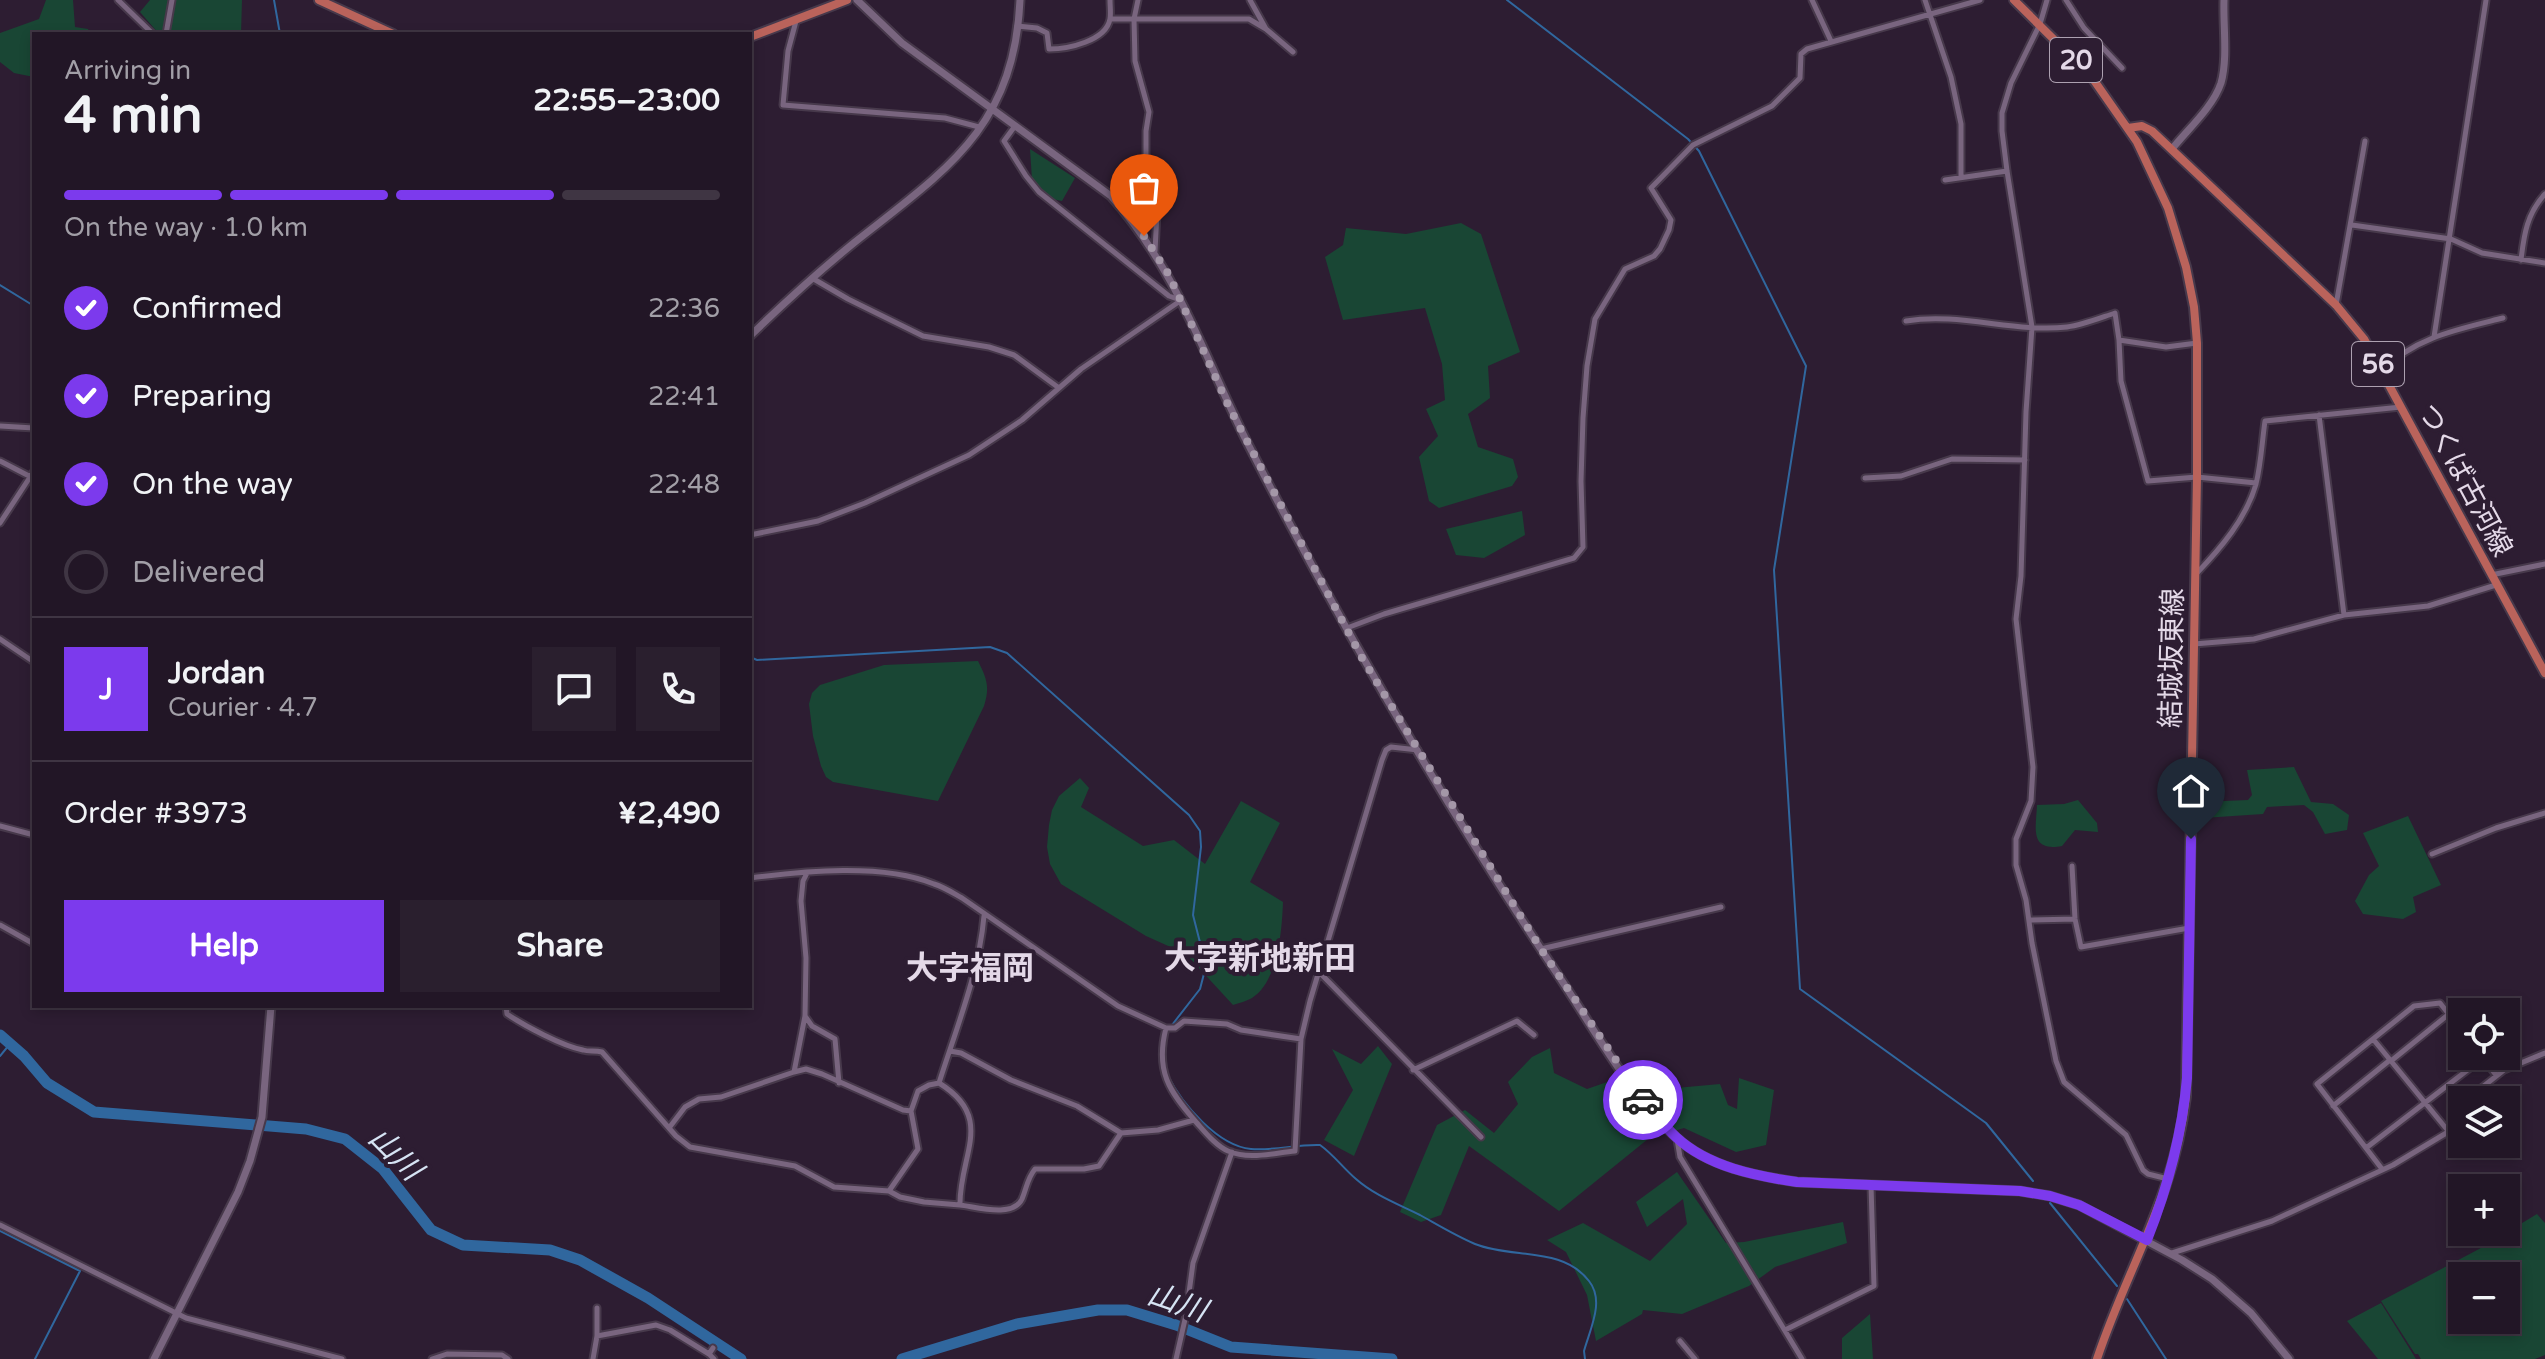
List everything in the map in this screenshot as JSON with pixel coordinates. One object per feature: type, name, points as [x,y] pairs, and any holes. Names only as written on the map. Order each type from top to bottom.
[{"type":"main road","points":[[319,0],[389,32]]},
{"type":"main road","points":[[752,36],[847,0]]},
{"type":"main road","name":"結城坂東線","points":[[2014,0],[2091,76],[2128,128],[2157,181],[2175,227],[2190,289],[2197,343],[2187,1078],[2181,1132],[2169,1179],[2097,1359]]},
{"type":"main road","name":"つくば古河線","points":[[2128,128],[2147,128],[2172,149],[2336,305],[2364,339],[2545,673]]},
{"type":"street","points":[[118,0],[151,32]]},
{"type":"street","points":[[166,32],[172,0]]},
{"type":"street","points":[[857,0],[902,43],[1111,196],[1155,251],[1243,435],[1347,628],[1418,750],[1541,949],[1636,1092],[1677,1138],[1700,1154],[1762,1177],[1797,1182],[2020,1191],[2079,1205],[2172,1253],[2212,1279],[2251,1313],[2289,1359]]},
{"type":"street","points":[[752,334],[811,278],[937,178],[961,154],[991,110],[1008,69],[1020,0]]},
{"type":"street","points":[[1017,26],[1037,28],[1047,33],[1049,49],[1086,42],[1103,32],[1111,19],[1110,0]]},
{"type":"street","points":[[1138,0],[1134,19],[1135,61],[1149,112],[1146,177],[1157,212],[1155,251]]},
{"type":"street","points":[[1250,0],[1266,29]]},
{"type":"street","points":[[1812,0],[1831,41]]},
{"type":"street","points":[[1925,0],[1951,77],[1961,124],[1961,176]]},
{"type":"street","points":[[1347,628],[1384,614],[1574,558],[1580,553],[1583,547],[1583,418],[1595,319],[1625,269],[1654,256],[1665,242],[1671,220],[1651,188],[1693,145],[1772,106],[1800,78],[1801,54],[1807,49],[1980,0]]},
{"type":"street","points":[[2047,0],[2040,24],[2011,83],[2002,113],[2007,171],[2032,327],[2021,576],[2016,619],[2033,767],[2031,801],[2016,839],[2016,865],[2026,900],[2056,1061],[2064,1082],[2126,1135],[2143,1170],[2169,1179]]},
{"type":"street","points":[[2066,0],[2092,37],[2122,68]]},
{"type":"street","points":[[2172,149],[2214,98],[2220,84],[2224,0]]},
{"type":"street","points":[[2434,337],[2486,0]]},
{"type":"street","points":[[1111,19],[1249,19],[1293,52]]},
{"type":"street","points":[[796,21],[788,51],[783,105],[945,118],[981,127]]},
{"type":"street","points":[[1015,126],[1004,141],[1039,192],[1169,296],[1181,300]]},
{"type":"street","points":[[2336,305],[2365,141]]},
{"type":"street","points":[[1945,180],[2007,171]]},
{"type":"street","points":[[2521,260],[2526,224],[2545,194]]},
{"type":"street","points":[[2352,225],[2451,239],[2482,253],[2545,263]]},
{"type":"street","points":[[811,278],[923,336],[989,347],[1014,355],[1059,388]]},
{"type":"street","points":[[752,535],[818,521],[969,455],[1022,420],[1081,369],[1181,300]]},
{"type":"street","points":[[1906,321],[1966,319],[2032,327],[2069,327],[2115,313],[2121,381],[2148,481],[2197,477],[2256,483]]},
{"type":"street","points":[[2382,371],[2403,352],[2434,337],[2503,318]]},
{"type":"street","points":[[2119,340],[2166,347],[2197,343]]},
{"type":"street","points":[[2195,575],[2225,542],[2248,505],[2256,483],[2265,421],[2401,407]]},
{"type":"street","points":[[2319,415],[2344,615]]},
{"type":"street","points":[[0,426],[32,428]]},
{"type":"street","points":[[1865,478],[1901,476],[1952,459],[2025,460]]},
{"type":"street","points":[[0,461],[32,474]]},
{"type":"street","points":[[0,523],[32,475]]},
{"type":"street","points":[[2490,575],[2545,564]]},
{"type":"street","points":[[2193,645],[2254,639],[2344,615],[2428,606],[2496,585]]},
{"type":"street","points":[[0,639],[32,661]]},
{"type":"street","points":[[1166,1028],[1161,1048],[1164,1075],[1173,1095],[1224,1150],[1253,1156],[1295,1151],[1301,1039],[1386,750],[1391,747],[1418,750]]},
{"type":"street","points":[[2432,854],[2496,828],[2545,813]]},
{"type":"street","points":[[0,826],[32,834]]},
{"type":"street","points":[[2072,866],[2075,919],[2081,947],[2190,928]]},
{"type":"street","points":[[752,878],[808,872],[876,872],[934,883],[962,898],[1118,1006],[1166,1028],[1175,1028],[1184,1021],[1227,1024],[1241,1030],[1301,1039]]},
{"type":"street","points":[[794,1072],[805,1016],[806,958],[801,901],[803,881],[808,872]]},
{"type":"street","points":[[1541,949],[1721,907]]},
{"type":"street","points":[[939,1083],[983,934],[984,916]]},
{"type":"street","points":[[2029,920],[2075,919]]},
{"type":"street","points":[[0,925],[32,943]]},
{"type":"street","points":[[1320,973],[1481,1137]]},
{"type":"street","points":[[2382,1169],[2317,1084],[2414,1006],[2440,1003],[2448,1013]]},
{"type":"street","points":[[154,1359],[238,1192],[258,1137],[271,1008]]},
{"type":"street","points":[[506,1008],[507,1014],[516,1020],[563,1043],[584,1051],[602,1052],[682,1142],[696,1149],[795,1166],[834,1187],[889,1191],[912,1200],[1004,1210],[1014,1208],[1022,1200],[1027,1178],[1035,1169],[1099,1166],[1121,1133]]},
{"type":"street","points":[[2333,1106],[2448,1015]]},
{"type":"street","points":[[805,1016],[812,1026],[835,1039],[839,1083]]},
{"type":"street","points":[[1413,1070],[1517,1021],[1534,1035]]},
{"type":"street","points":[[2373,1039],[2448,1131]]},
{"type":"street","points":[[950,1051],[961,1053],[1011,1080],[1077,1106],[1121,1133],[1158,1130],[1194,1120]]},
{"type":"street","points":[[2483,1086],[2496,1075],[2545,1053]]},
{"type":"street","points":[[669,1128],[685,1107],[699,1099],[721,1097],[806,1069],[911,1111]]},
{"type":"street","points":[[2366,1148],[2466,1070]]},
{"type":"street","points":[[2491,1070],[2496,1075]]},
{"type":"street","points":[[889,1191],[918,1149],[911,1111],[918,1091],[939,1083],[957,1094],[965,1104],[971,1126],[960,1205]]},
{"type":"street","points":[[2172,1253],[2272,1221],[2382,1169],[2448,1133]]},
{"type":"street","points":[[1677,1138],[1680,1157],[1802,1359]]},
{"type":"street","points":[[1176,1359],[1193,1263],[1232,1152]]},
{"type":"street","points":[[1785,1330],[1874,1286],[1871,1185]]},
{"type":"street","points":[[0,1225],[176,1314],[342,1359]]},
{"type":"street","points":[[593,1359],[597,1308]]},
{"type":"street","points":[[597,1336],[656,1325],[712,1354]]},
{"type":"street","points":[[1680,1341],[1695,1359]]},
{"type":"street","points":[[432,1359],[447,1354],[502,1355],[508,1359]]},
{"type":"green space","points":[[46,0],[73,0],[75,27],[88,29],[89,32],[32,32],[32,77],[14,73],[0,62],[0,33],[39,19]]},
{"type":"green space","points":[[150,0],[242,0],[241,32],[157,32],[140,12]]},
{"type":"green space","points":[[1030,149],[1075,178],[1062,201],[1052,199],[1032,180]]},
{"type":"green space","points":[[1461,223],[1481,234],[1520,352],[1488,366],[1490,398],[1468,414],[1478,447],[1513,459],[1518,477],[1512,486],[1439,508],[1429,501],[1419,457],[1438,436],[1426,409],[1445,400],[1442,364],[1425,308],[1343,320],[1325,257],[1343,245],[1346,228],[1406,234]]},
{"type":"green space","points":[[1522,511],[1525,535],[1484,558],[1456,555],[1446,529]]},
{"type":"green space","points":[[978,661],[987,683],[984,706],[938,801],[833,782],[826,777],[813,736],[809,704],[812,693],[820,685],[884,665]]},
{"type":"green space","points":[[2294,767],[2311,802],[2333,804],[2349,815],[2347,830],[2325,834],[2313,812],[2304,805],[2267,807],[2263,814],[2203,818],[2201,802],[2248,800],[2252,795],[2247,770]]},
{"type":"green space","points":[[1080,778],[1089,788],[1081,807],[1143,846],[1174,840],[1205,864],[1241,801],[1280,823],[1250,882],[1283,902],[1280,940],[1273,968],[1261,990],[1252,998],[1233,1005],[1186,954],[1146,936],[1061,884],[1050,864],[1047,847],[1049,825],[1059,796]]},
{"type":"green space","points":[[2078,800],[2097,823],[2098,832],[2075,830],[2062,846],[2051,847],[2039,842],[2037,805]]},
{"type":"green space","points":[[2408,816],[2441,885],[2413,897],[2416,912],[2403,919],[2363,914],[2355,901],[2369,875],[2379,866],[2363,833]]},
{"type":"green space","points":[[1378,1046],[1392,1064],[1354,1156],[1324,1140],[1353,1090],[1332,1049],[1361,1064]]},
{"type":"green space","points":[[1550,1048],[1554,1073],[1587,1089],[1613,1080],[1625,1090],[1720,1084],[1728,1105],[1737,1109],[1739,1078],[1774,1090],[1766,1145],[1736,1152],[1684,1128],[1648,1139],[1559,1211],[1469,1146],[1441,1215],[1421,1222],[1400,1212],[1437,1125],[1465,1110],[1494,1133],[1518,1104],[1508,1082],[1532,1057]]},
{"type":"green space","points":[[1677,1172],[1726,1243],[1843,1222],[1847,1243],[1775,1267],[1749,1286],[1682,1314],[1643,1310],[1642,1314],[1596,1341],[1587,1295],[1566,1252],[1547,1240],[1583,1223],[1650,1261],[1687,1224],[1683,1199],[1647,1227],[1636,1202]]},
{"type":"green space","points":[[2537,1214],[2545,1223],[2545,1355],[2535,1359],[2421,1359],[2415,1354],[2381,1301],[2448,1265],[2448,1334],[2520,1334],[2520,1262],[2454,1262],[2484,1246],[2520,1246],[2520,1224]]},
{"type":"green space","points":[[2381,1303],[2416,1359],[2378,1359],[2347,1321]]},
{"type":"green space","points":[[1870,1314],[1873,1359],[1842,1359],[1842,1338]]},
{"type":"waterway","points":[[274,0],[280,32]]},
{"type":"waterway","points":[[1507,0],[1688,139],[1699,151],[1806,366],[1774,570],[1800,989],[1986,1123],[2033,1181]]},
{"type":"waterway","points":[[0,285],[32,305]]},
{"type":"waterway","points":[[752,658],[990,647],[1007,653],[1189,815],[1200,831],[1193,915],[1206,966],[1200,989],[1172,1025]]},
{"type":"waterway","name":"山川","points":[[0,1035],[24,1056],[47,1083],[94,1112],[306,1129],[345,1139],[383,1169],[431,1230],[463,1245],[550,1250],[580,1260],[648,1298],[741,1359]]},
{"type":"waterway","points":[[0,1056],[9,1045]]},
{"type":"waterway","points":[[1168,1076],[1192,1111],[1226,1140],[1251,1149],[1320,1145],[1370,1190],[1461,1238],[1489,1248],[1551,1258],[1578,1270],[1589,1281],[1596,1297],[1585,1359]]},
{"type":"waterway","points":[[2050,1203],[2117,1286]]},
{"type":"waterway","points":[[0,1231],[80,1271],[35,1359]]},
{"type":"waterway","points":[[2127,1299],[2166,1359]]},
{"type":"waterway","name":"山川","points":[[902,1359],[1017,1324],[1098,1310],[1127,1310],[1231,1347],[1392,1359]]},
{"type":"way so far","points":[[1144,236],[1169,275],[1229,407],[1362,658],[1541,949],[1643,1100]]},
{"type":"district","name":"大字新地新田","points":[[1260,959]]},
{"type":"district","name":"大字福岡","points":[[970,969]]},
{"type":"route","points":[[1643,1100],[1677,1138],[1700,1154],[1762,1177],[1797,1182],[2020,1191],[2079,1205],[2147,1240],[2173,1166],[2184,1113],[2191,839]]}]
